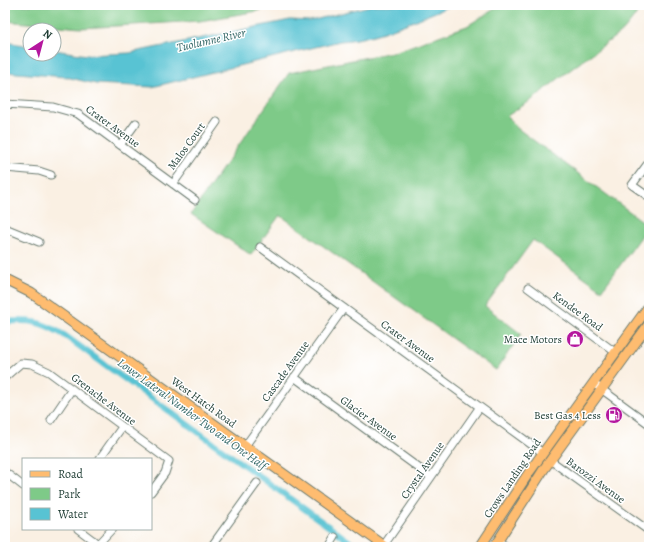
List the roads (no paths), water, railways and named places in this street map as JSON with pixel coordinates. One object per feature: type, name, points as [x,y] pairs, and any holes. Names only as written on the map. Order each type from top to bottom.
[{"type":"main road","name":"West Hatch Road","points":[[5,280],[31,293],[385,546]]},
{"type":"main road","name":"Crows Landing Road","points":[[480,547],[543,453],[649,306]]},
{"type":"main road","name":"Crows Landing Road","points":[[496,544],[550,460],[649,324]]},
{"type":"main road","points":[[550,460],[550,450],[568,425],[571,414]]},
{"type":"main road","points":[[526,497],[526,491],[544,460],[543,453]]},
{"type":"street","name":"Crater Avenue","points":[[5,104],[53,107],[71,111],[85,119],[195,200]]},
{"type":"street","name":"Malos Court","points":[[173,184],[217,122]]},
{"type":"street","points":[[120,145],[136,123]]},
{"type":"street","points":[[649,162],[632,185],[649,197]]},
{"type":"street","points":[[5,168],[40,171],[51,175]]},
{"type":"street","points":[[5,228],[39,242]]},
{"type":"street","name":"Crater Avenue","points":[[260,247],[479,408],[543,453]]},
{"type":"street","name":"Kendee Road","points":[[528,288],[616,352]]},
{"type":"street","name":"Cascade Avenue","points":[[245,446],[344,308]]},
{"type":"street","name":"Grenache Avenue","points":[[5,378],[21,363],[32,364],[48,372],[169,461],[165,473],[152,491]]},
{"type":"street","name":"Glacier Avenue","points":[[294,377],[431,477]]},
{"type":"street","points":[[593,383],[649,424]]},
{"type":"street","points":[[50,420],[72,390]]},
{"type":"street","name":"Crystal Avenue","points":[[385,546],[479,408]]},
{"type":"street","points":[[100,458],[122,427]]},
{"type":"street","name":"Barozzi Avenue","points":[[550,460],[649,531]]},
{"type":"street","points":[[5,472],[22,485]]},
{"type":"street","points":[[211,547],[257,483]]},
{"type":"street","points":[[79,530],[97,544]]},
{"type":"street","points":[[88,547],[97,544],[111,530]]},
{"type":"street","points":[[329,547],[336,537]]},
{"type":"street","points":[[496,544],[507,547]]},
{"type":"water","name":"Tuolumne River","points":[[373,5],[453,5],[383,32],[340,41],[152,87],[96,84],[66,77],[5,72],[5,42],[22,45],[22,62],[62,62],[62,51],[87,55],[129,53],[290,20],[310,21]]},
{"type":"waterway","name":"Lower Lateral Number Two and One Half","points":[[5,322],[36,322],[64,335],[357,547]]},
{"type":"place","name":"Mace Motors","points":[[575,339]]},
{"type":"place","name":"Best Gas 4 Less","points":[[614,415]]}]
